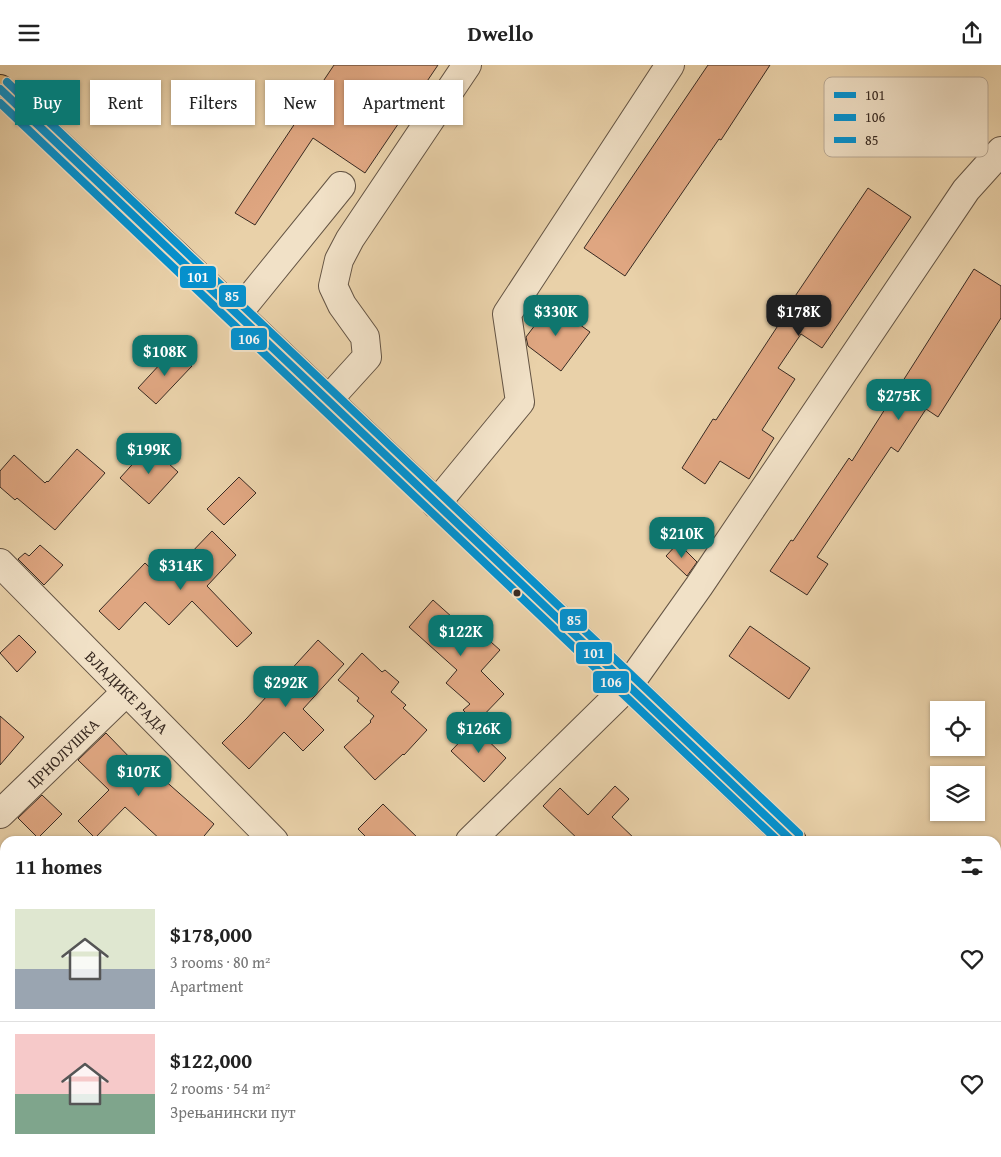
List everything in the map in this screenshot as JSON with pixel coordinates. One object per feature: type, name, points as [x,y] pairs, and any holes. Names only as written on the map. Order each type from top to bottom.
[{"type":"main road","points":[[0,89],[787,836]]},
{"type":"street","points":[[328,400],[367,357],[365,337],[342,305],[333,286],[339,260],[350,239],[467,65]]},
{"type":"street","points":[[436,503],[520,402],[507,314],[670,65]]},
{"type":"street","points":[[475,836],[628,686],[699,586],[966,190],[1001,151]]},
{"type":"street","points":[[238,313],[341,186]]},
{"type":"street","name":"ВЛАДИКЕ РАДА","points":[[3,573],[126,691],[269,836]]},
{"type":"street","name":"ЦРНОЛУШКА","points":[[0,814],[126,691]]},
{"type":"building","points":[[334,65],[438,65],[428,80],[344,80],[344,125],[397,125],[365,173],[313,138],[255,225],[235,213],[294,125],[334,125],[334,80],[324,80]]},
{"type":"building","points":[[708,65],[770,65],[721,140],[719,139],[625,276],[584,248]]},
{"type":"building","points":[[868,188],[911,217],[822,348],[801,334],[778,368],[795,379],[762,430],[774,438],[749,479],[720,461],[705,484],[682,468],[713,419],[716,420],[781,321],[779,320]]},
{"type":"building","points":[[974,269],[1001,286],[1001,318],[938,417],[926,409],[898,452],[891,447],[817,557],[828,564],[807,595],[770,571],[791,540],[793,541],[849,458],[852,461]]},
{"type":"building","points":[[551,304],[590,332],[561,371],[528,346],[526,337]]},
{"type":"building","points":[[174,349],[192,366],[156,404],[138,388]]},
{"type":"building","points":[[149,446],[178,472],[149,504],[120,478]]},
{"type":"building","points":[[77,449],[105,473],[55,530],[17,498],[15,500],[0,487],[0,471],[14,455],[45,483]]},
{"type":"building","points":[[239,477],[256,493],[224,525],[207,509]]},
{"type":"building","points":[[212,531],[236,555],[207,586],[252,633],[237,647],[192,601],[169,625],[145,602],[119,630],[99,611],[145,563],[164,581]]},
{"type":"building","points":[[678,543],[697,562],[687,576],[666,556]]},
{"type":"building","points":[[40,545],[63,565],[44,585],[18,559],[25,553],[29,556]]},
{"type":"building","points":[[433,600],[462,626],[466,620],[500,650],[481,671],[504,694],[476,723],[463,710],[470,704],[446,683],[457,670],[409,627]]},
{"type":"building","points":[[750,626],[810,668],[789,699],[729,656]]},
{"type":"building","points":[[19,635],[36,652],[17,672],[0,653]]},
{"type":"building","points":[[318,640],[344,664],[303,709],[324,730],[303,751],[284,732],[249,769],[222,743]]},
{"type":"building","points":[[362,653],[382,672],[385,670],[399,682],[391,692],[406,705],[403,708],[427,730],[404,755],[375,780],[344,747],[371,722],[374,716],[357,701],[359,698],[338,680]]},
{"type":"building","points":[[0,716],[24,737],[0,765]]},
{"type":"building","points":[[474,727],[506,758],[484,782],[451,751]]},
{"type":"building","points":[[106,733],[136,764],[137,762],[158,782],[162,778],[214,824],[204,836],[157,836],[125,807],[97,836],[93,836],[78,821],[109,790],[78,760]]},
{"type":"building","points":[[615,786],[629,799],[612,817],[632,836],[575,836],[543,806],[560,788],[588,815]]},
{"type":"building","points":[[42,795],[62,814],[40,836],[36,836],[18,818]]},
{"type":"building","points":[[383,804],[416,836],[365,836],[358,829]]},
{"type":"transit line","name":"85","points":[[7,82],[799,834]]},
{"type":"transit line","name":"101","points":[[0,89],[787,836]]},
{"type":"transit line","name":"106","points":[[0,103],[773,836]]}]
